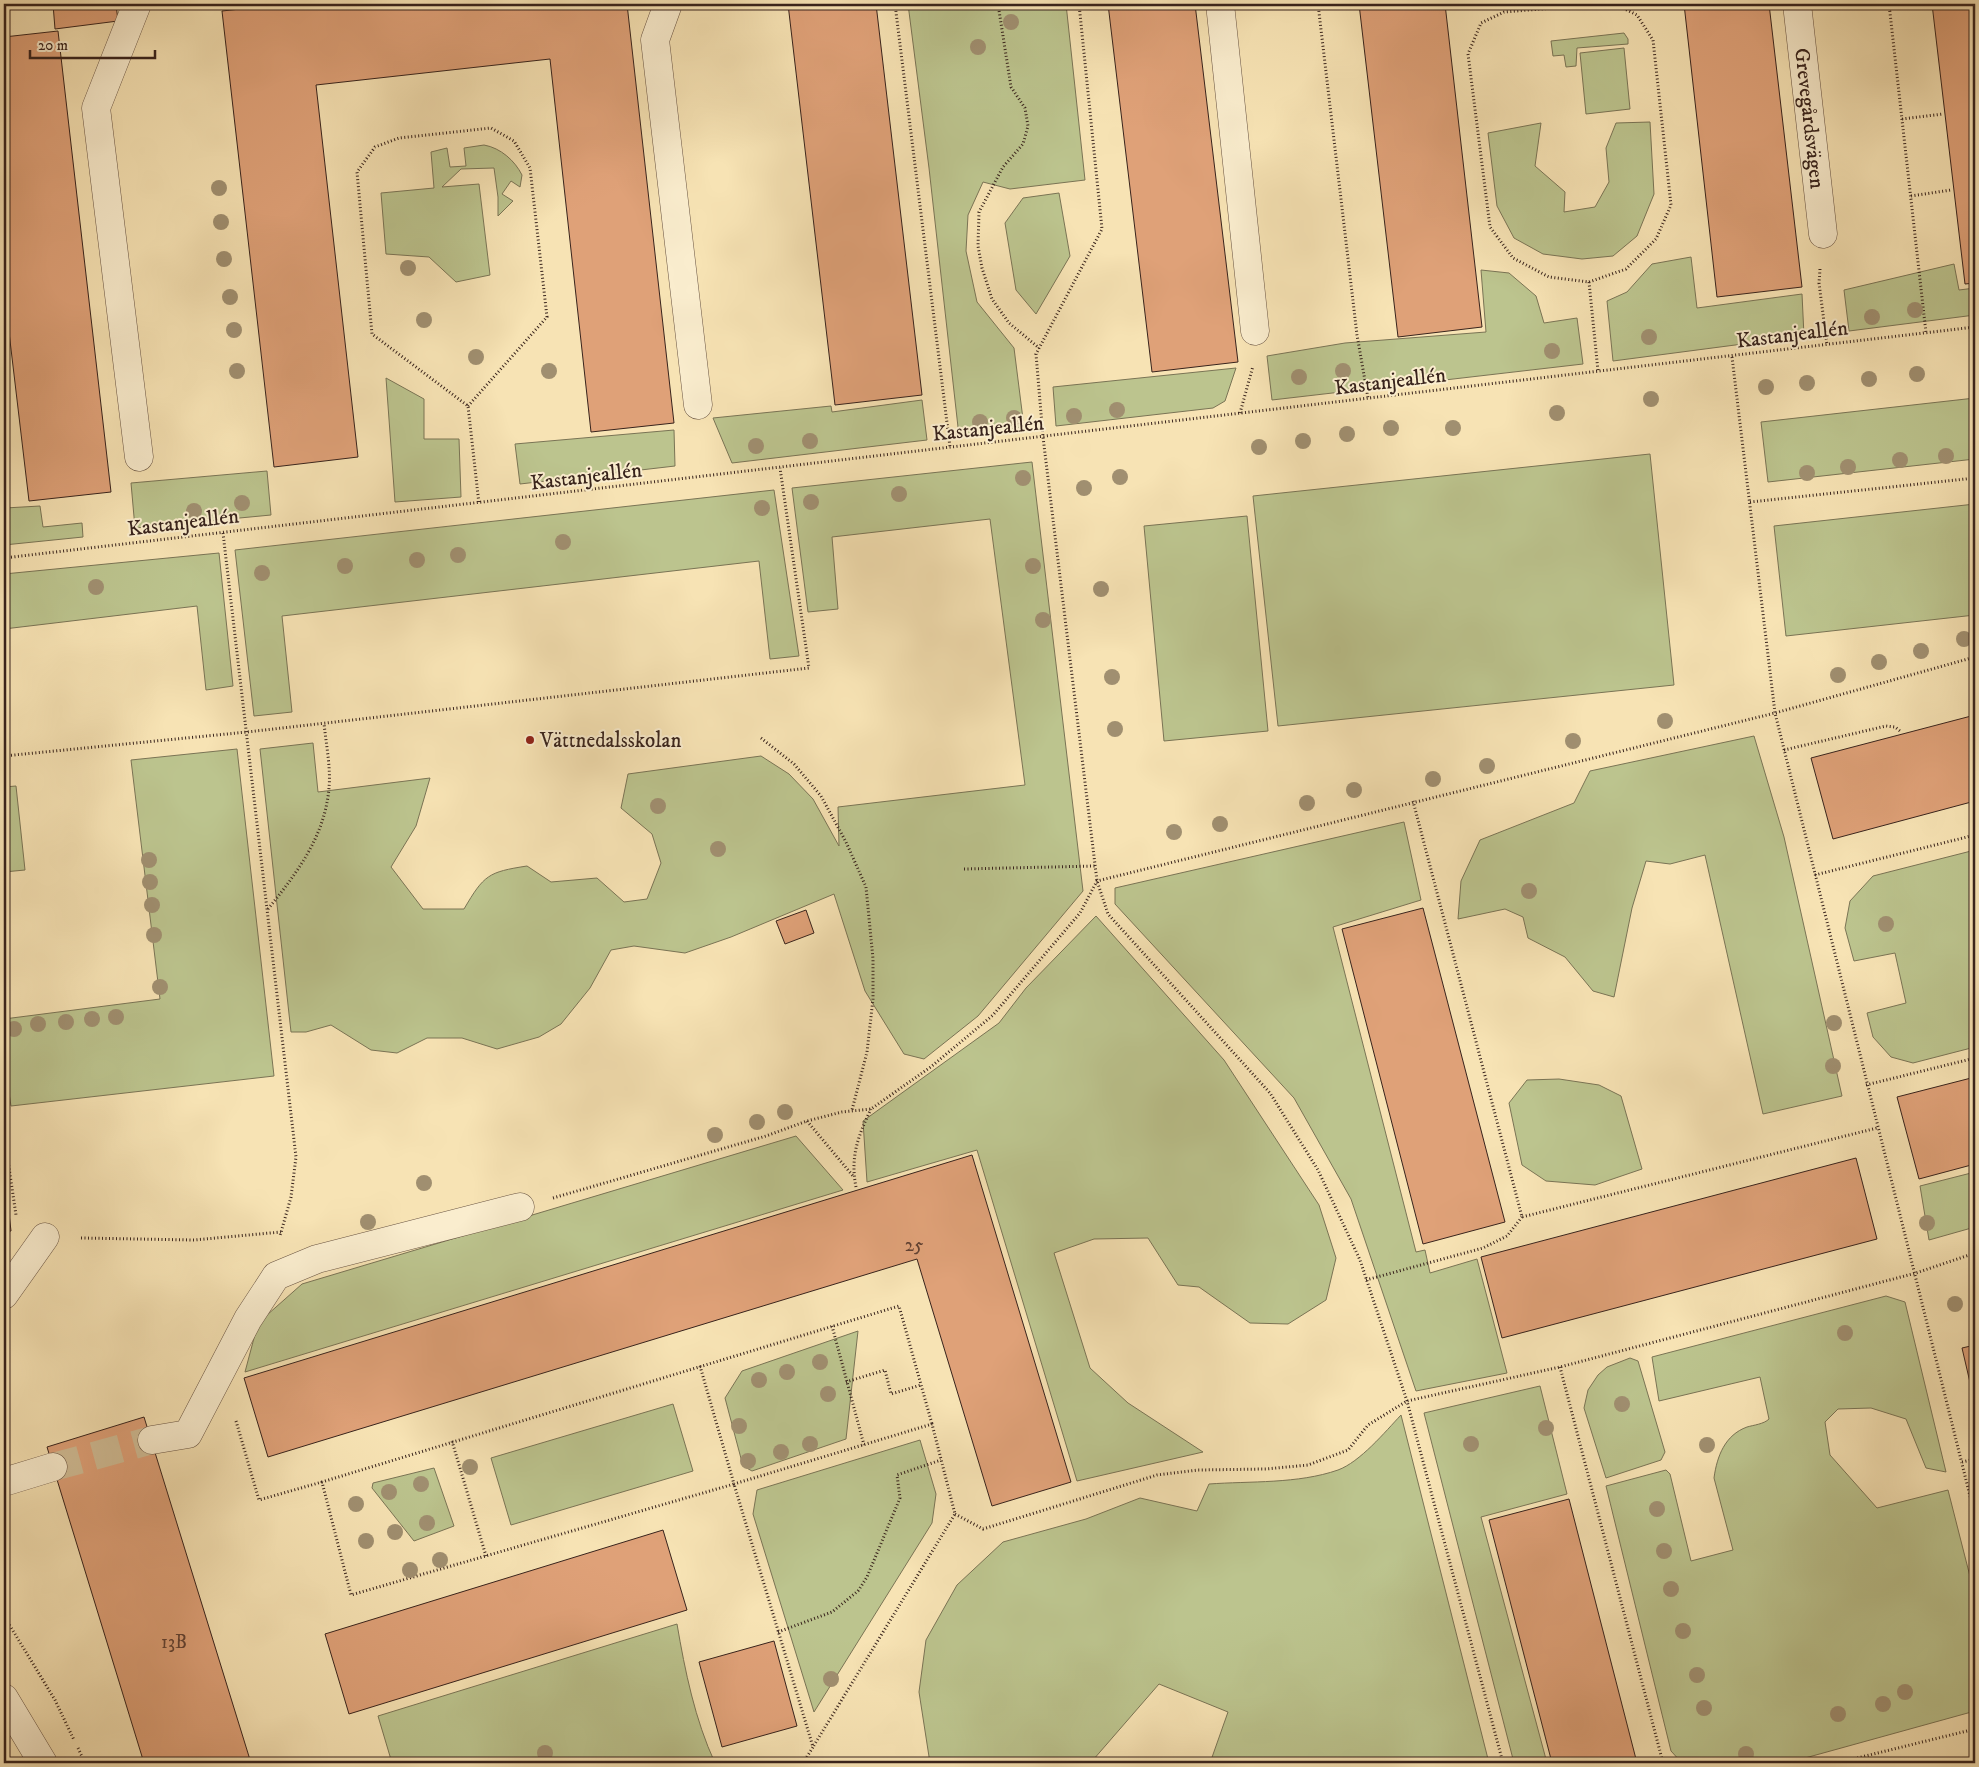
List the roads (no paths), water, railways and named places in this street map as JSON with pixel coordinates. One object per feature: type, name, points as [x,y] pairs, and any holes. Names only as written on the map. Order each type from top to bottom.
[{"type":"street","points":[[136,4],[96,108],[139,457]]},
{"type":"street","points":[[668,4],[655,40],[698,404]]},
{"type":"street","points":[[1220,4],[1255,331]]},
{"type":"street","name":"Grevegårdsvägen","points":[[1797,4],[1824,234]]},
{"type":"street","points":[[152,1440],[188,1434],[248,1319],[276,1276],[317,1259],[520,1207]]},
{"type":"street","points":[[4,1295],[45,1238]]},
{"type":"street","points":[[4,1482],[53,1467]]},
{"type":"street","points":[[4,1698],[43,1763]]},
{"type":"tunnel","points":[[53,1467],[152,1440]]},
{"type":"place","name":"Vättnedalsskolan","points":[[530,740]]}]
